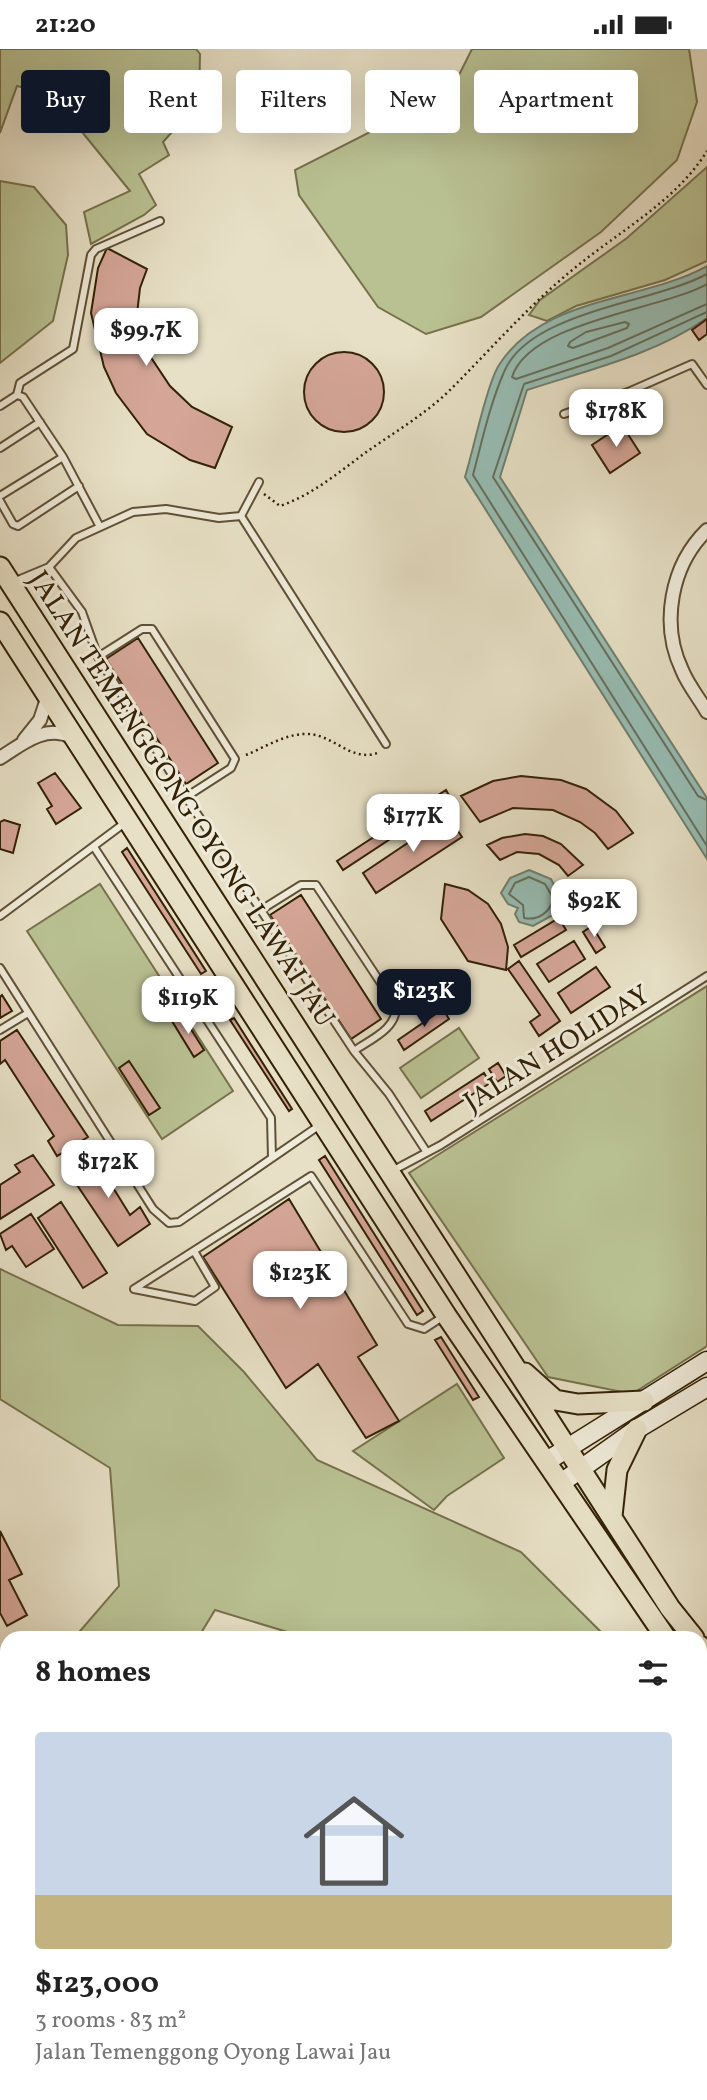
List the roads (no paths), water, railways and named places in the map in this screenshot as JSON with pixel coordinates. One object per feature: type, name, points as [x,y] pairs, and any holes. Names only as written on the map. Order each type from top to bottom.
[{"type":"main road","points":[[4,576],[25,661]]},
{"type":"main road","name":"JALAN TEMENGGONG OYONG LAWAI JAU","points":[[4,576],[390,1171],[506,1356],[689,1631]]},
{"type":"main road","name":"JALAN TEMENGGONG OYONG LAWAI JAU","points":[[0,622],[446,1315],[661,1631]]},
{"type":"main road","points":[[506,1356],[555,1400],[578,1404],[644,1401]]},
{"type":"main road","points":[[547,1461],[707,1361]]},
{"type":"main road","points":[[561,1483],[638,1429],[707,1387]]},
{"type":"main road","points":[[612,1516],[617,1470],[638,1429]]},
{"type":"street","points":[[707,530],[695,542],[681,565],[670,619],[673,643],[682,671],[707,712]]},
{"type":"street","points":[[19,746],[40,720],[48,696]]},
{"type":"street","points":[[0,758],[51,731],[61,731],[76,739]]},
{"type":"lane","points":[[0,406],[17,395],[20,383],[73,349],[91,255],[96,249],[160,221]]},
{"type":"lane","points":[[564,414],[628,392],[692,364],[707,385]]},
{"type":"lane","points":[[17,395],[23,397],[63,457],[99,525]]},
{"type":"lane","points":[[0,448],[40,422]]},
{"type":"lane","points":[[0,496],[63,457]]},
{"type":"lane","points":[[241,516],[257,485]]},
{"type":"lane","points":[[0,501],[13,524],[18,526],[79,486]]},
{"type":"lane","points":[[4,576],[49,566],[76,538],[99,525],[133,512],[166,509],[219,518],[241,516]]},
{"type":"lane","points":[[241,516],[386,744]]},
{"type":"lane","points":[[49,566],[82,612],[98,657],[186,797],[354,1051],[389,1094],[426,1151]]},
{"type":"lane","points":[[98,657],[142,629],[152,629],[235,759],[231,768],[186,797]]},
{"type":"lane","points":[[0,916],[128,821]]},
{"type":"lane","points":[[94,847],[271,1118],[272,1158]]},
{"type":"lane","points":[[261,910],[301,885],[316,885],[396,1006],[397,1016],[392,1024],[354,1051]]},
{"type":"lane","points":[[0,968],[160,1218],[169,1223],[179,1222],[323,1122]]},
{"type":"lane","name":"JALAN HOLIDAY","points":[[390,1171],[522,1095],[707,976]]},
{"type":"lane","points":[[0,1030],[28,1013]]},
{"type":"lane","points":[[194,1251],[215,1287],[195,1301],[134,1289],[311,1175],[408,1324],[424,1329],[446,1315]]},
{"type":"water","points":[[707,266],[707,318],[643,352],[527,390],[500,477],[707,798],[707,859],[465,477],[494,374],[518,342],[541,325],[567,313],[681,278]]},
{"type":"water","points":[[529,870],[551,879],[560,897],[553,915],[533,926],[519,922],[515,914],[518,908],[508,904],[501,893],[510,878]]}]
